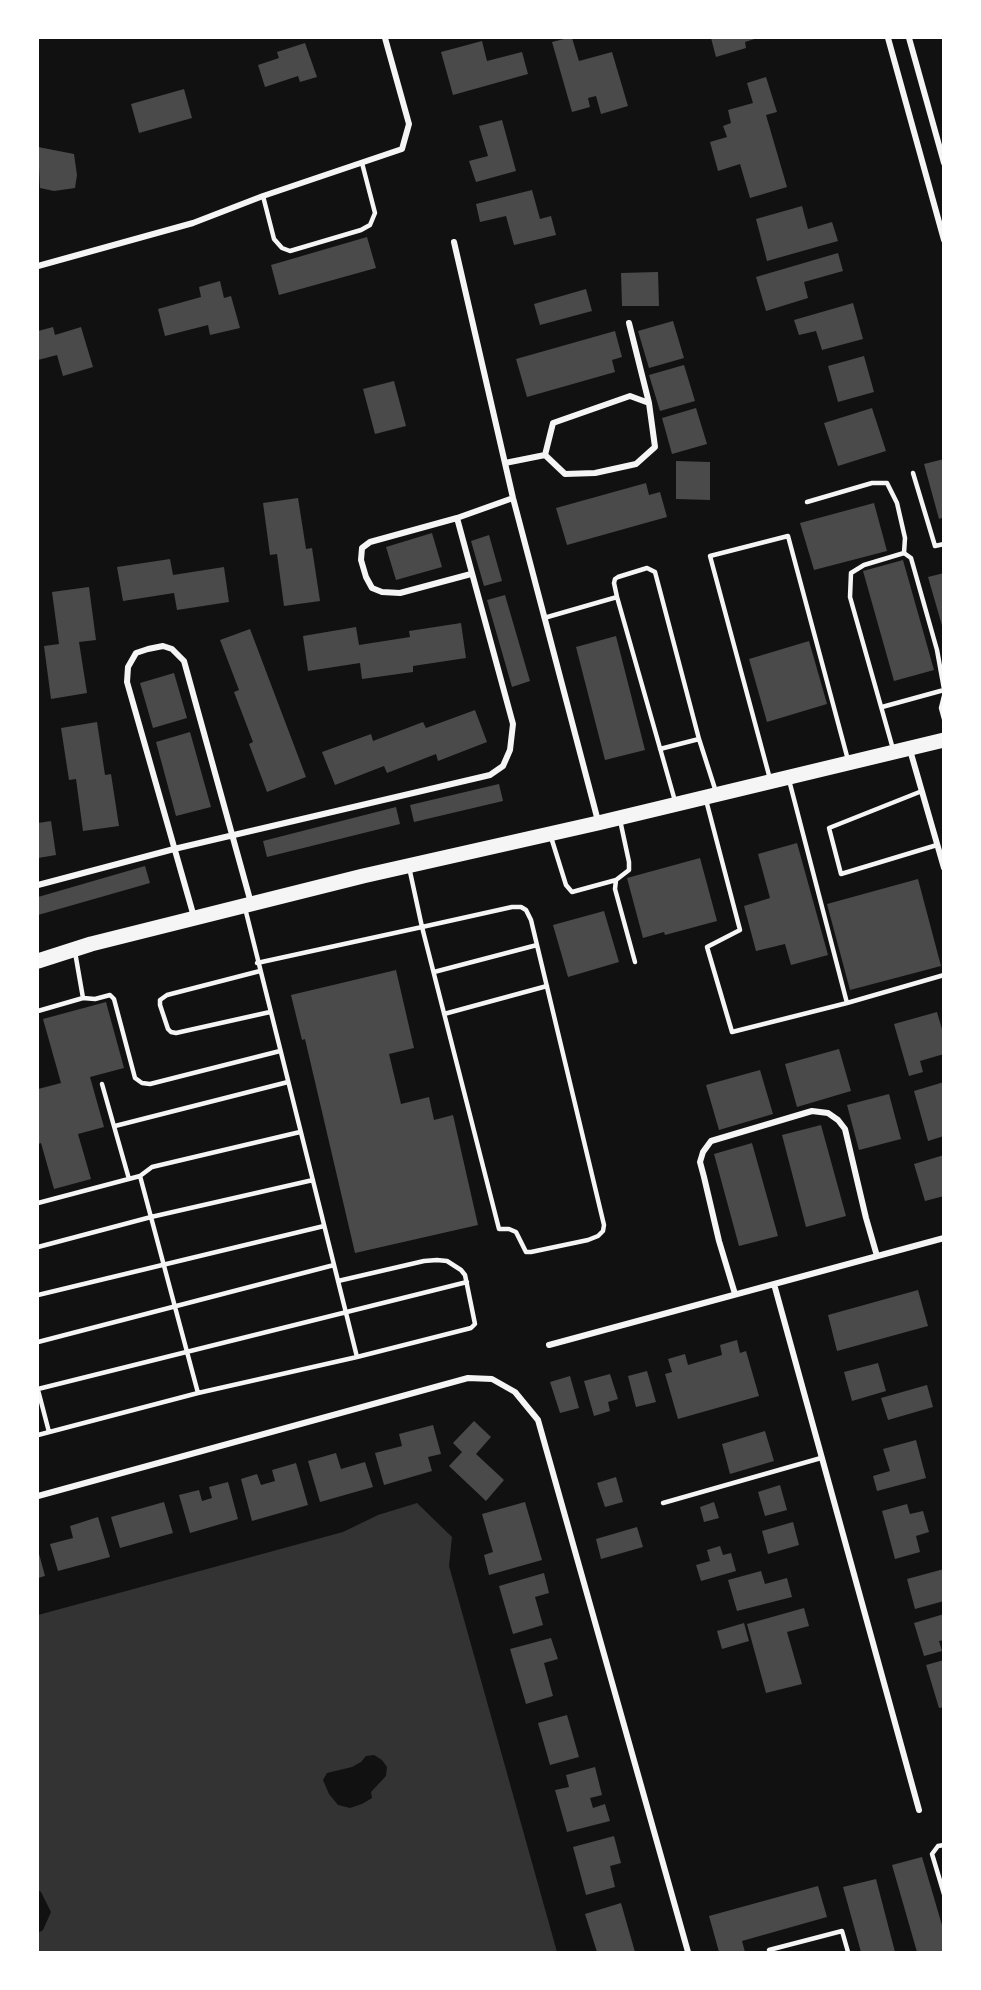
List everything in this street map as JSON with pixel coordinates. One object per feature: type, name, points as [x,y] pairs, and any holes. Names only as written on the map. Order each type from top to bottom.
[{"type":"main road","points":[[38,960],[248,904],[944,740]]},
{"type":"street","points":[[38,266],[193,223],[263,196],[402,149],[409,124],[385,38]]},
{"type":"street","points":[[888,38],[944,240]]},
{"type":"street","points":[[909,38],[944,163]]},
{"type":"street","points":[[454,243],[513,498],[598,823]]},
{"type":"street","points":[[545,455],[565,474],[595,473],[636,464],[655,447],[649,403],[629,323]]},
{"type":"street","points":[[545,455],[553,423],[630,396],[649,403]]},
{"type":"street","points":[[505,463],[545,455]]},
{"type":"street","points":[[471,574],[400,593],[382,592],[372,588],[366,577],[361,560],[362,548],[370,542],[457,518],[513,498]]},
{"type":"street","points":[[38,885],[174,849],[490,775],[503,766],[510,750],[513,724],[457,518]]},
{"type":"street","points":[[194,918],[127,682],[128,667],[136,653],[148,649],[163,646],[172,649],[184,661],[234,836],[248,904]]},
{"type":"street","points":[[909,748],[944,868]]},
{"type":"street","points":[[735,1294],[719,1241],[700,1162],[703,1152],[711,1141],[812,1111],[828,1113],[845,1129],[877,1256]]},
{"type":"street","points":[[549,1345],[944,1238]]},
{"type":"street","points":[[774,1284],[919,1810]]},
{"type":"street","points":[[38,1496],[468,1378],[492,1379],[515,1392],[538,1420],[688,1953]]},
{"type":"lane","points":[[263,196],[274,239],[282,248],[290,250],[361,230],[370,225],[375,213],[362,163]]},
{"type":"lane","points":[[913,473],[935,546],[944,544]]},
{"type":"lane","points":[[807,502],[872,483],[887,483],[897,503],[905,538],[904,553]]},
{"type":"lane","points":[[770,781],[710,556],[788,536],[849,762]]},
{"type":"lane","points":[[882,707],[944,690],[937,650],[911,558],[904,553]]},
{"type":"lane","points":[[893,752],[850,597],[851,573],[864,565],[904,553]]},
{"type":"lane","points":[[676,804],[614,582],[618,576],[647,568],[655,572],[699,740],[740,930],[707,947],[732,1032],[847,1003],[944,975]]},
{"type":"lane","points":[[544,618],[617,597]]},
{"type":"lane","points":[[944,696],[941,708],[944,719]]},
{"type":"lane","points":[[660,749],[699,740]]},
{"type":"lane","points":[[788,777],[847,1003]]},
{"type":"lane","points":[[922,791],[829,828],[841,874],[937,846]]},
{"type":"lane","points":[[550,833],[566,885],[572,892],[616,880],[629,870],[619,818]]},
{"type":"lane","points":[[257,963],[422,927],[512,907],[521,907],[526,910],[531,920],[547,986],[604,1225],[603,1231],[588,1240],[526,1252],[516,1232],[509,1229],[499,1230],[422,927],[409,865]]},
{"type":"lane","points":[[616,880],[615,889],[635,962]]},
{"type":"lane","points":[[248,904],[257,963],[357,1357]]},
{"type":"lane","points":[[434,972],[537,945]]},
{"type":"lane","points":[[75,949],[83,999]]},
{"type":"lane","points":[[260,971],[167,995],[160,1000],[160,1005],[168,1029],[176,1034],[270,1012]]},
{"type":"lane","points":[[444,1014],[547,986]]},
{"type":"lane","points":[[38,1011],[83,999],[110,995],[114,999],[135,1078],[142,1083],[150,1084],[280,1051]]},
{"type":"lane","points":[[115,1126],[288,1082]]},
{"type":"lane","points":[[102,1084],[129,1179]]},
{"type":"lane","points":[[38,1203],[140,1176],[152,1167],[300,1132]]},
{"type":"lane","points":[[140,1176],[198,1393]]},
{"type":"lane","points":[[38,1247],[151,1217],[313,1180]]},
{"type":"lane","points":[[38,1295],[324,1226]]},
{"type":"lane","points":[[38,1435],[198,1393],[357,1357],[471,1328],[475,1324],[465,1275],[447,1261],[437,1260],[338,1281]]},
{"type":"lane","points":[[38,1342],[334,1265]]},
{"type":"lane","points":[[49,1432],[38,1390],[467,1282]]},
{"type":"lane","points":[[663,1503],[821,1458]]},
{"type":"lane","points":[[944,1845],[938,1846],[932,1854],[944,1894]]},
{"type":"lane","points":[[770,1953],[769,1950],[842,1932],[848,1953]]},
{"type":"shaded area","points":[[417,1503],[452,1537],[449,1566],[557,1952],[38,1952],[38,1933],[43,1930],[51,1912],[38,1890],[38,1615],[343,1532],[378,1515]],"holes":[[[374,1755],[387,1767],[386,1776],[371,1792],[372,1798],[350,1808],[338,1805],[329,1794],[323,1780],[327,1773],[352,1767],[366,1756]]]},
{"type":"building","points":[[572,38],[579,61],[612,52],[628,106],[601,114],[596,96],[588,98],[590,107],[572,112],[552,42]]},
{"type":"building","points":[[711,38],[758,38],[745,42],[746,48],[716,57]]},
{"type":"building","points":[[482,41],[487,61],[522,52],[528,74],[453,95],[441,52]]},
{"type":"building","points":[[305,43],[317,77],[300,82],[298,76],[265,87],[258,65],[279,58],[277,52]]},
{"type":"building","points":[[766,77],[777,112],[766,115],[787,187],[750,198],[740,164],[718,171],[710,142],[727,137],[723,126],[731,123],[728,110],[753,103],[747,83]]},
{"type":"building","points":[[184,89],[192,118],[139,133],[131,104]]},
{"type":"building","points":[[502,120],[516,171],[476,182],[469,161],[488,156],[479,126]]},
{"type":"building","points":[[38,147],[74,154],[77,175],[75,188],[54,191],[40,188]]},
{"type":"building","points":[[532,190],[540,219],[551,216],[556,235],[514,245],[506,216],[480,222],[476,204]]},
{"type":"building","points":[[802,206],[808,229],[832,222],[838,241],[767,261],[756,219]]},
{"type":"building","points":[[367,237],[376,268],[279,295],[271,265]]},
{"type":"building","points":[[838,253],[843,271],[804,282],[808,298],[766,311],[756,277]]},
{"type":"building","points":[[658,272],[659,306],[622,306],[621,273]]},
{"type":"building","points":[[220,281],[224,298],[231,296],[240,328],[210,335],[208,325],[165,336],[158,309],[201,297],[199,287]]},
{"type":"building","points":[[586,289],[592,311],[540,325],[534,304]]},
{"type":"building","points":[[853,303],[863,339],[822,350],[816,331],[799,335],[794,320]]},
{"type":"building","points":[[673,321],[684,358],[649,368],[638,331]]},
{"type":"building","points":[[53,327],[55,335],[81,327],[93,367],[63,376],[57,355],[38,360],[38,331]]},
{"type":"building","points":[[615,331],[622,357],[612,360],[615,372],[527,397],[516,359]]},
{"type":"building","points":[[864,356],[874,392],[838,402],[828,366]]},
{"type":"building","points":[[684,365],[695,401],[660,411],[649,375]]},
{"type":"building","points":[[394,381],[406,426],[375,434],[363,389]]},
{"type":"building","points":[[696,408],[707,444],[672,454],[662,418]]},
{"type":"building","points":[[872,408],[886,451],[838,466],[824,423]]},
{"type":"building","points":[[944,459],[944,517],[939,519],[924,464]]},
{"type":"building","points":[[676,461],[710,462],[710,500],[676,499]]},
{"type":"building","points":[[646,483],[649,495],[660,492],[667,517],[567,545],[556,508]]},
{"type":"building","points":[[298,498],[306,549],[312,548],[320,601],[284,606],[277,554],[270,555],[263,503]]},
{"type":"building","points":[[874,503],[887,551],[814,570],[800,523]]},
{"type":"building","points":[[432,533],[442,567],[396,580],[386,547]]},
{"type":"building","points":[[489,535],[502,581],[484,586],[471,541]]},
{"type":"building","points":[[170,559],[173,575],[224,567],[229,602],[177,610],[174,593],[123,601],[117,567]]},
{"type":"building","points":[[903,560],[934,670],[894,681],[863,571]]},
{"type":"building","points":[[944,573],[944,629],[943,629],[928,577]]},
{"type":"building","points":[[89,587],[96,640],[79,642],[87,693],[51,699],[44,646],[59,644],[52,592]]},
{"type":"building","points":[[505,595],[530,681],[512,687],[487,600]]},
{"type":"building","points":[[461,623],[466,658],[413,666],[413,672],[362,679],[360,663],[308,671],[303,636],[356,627],[359,645],[410,637],[409,631]]},
{"type":"building","points":[[250,629],[306,777],[267,792],[249,744],[253,742],[234,692],[239,690],[220,640]]},
{"type":"building","points":[[616,636],[645,750],[605,760],[576,647]]},
{"type":"building","points":[[809,641],[827,704],[767,722],[749,659]]},
{"type":"building","points":[[174,673],[187,718],[153,728],[140,683]]},
{"type":"building","points":[[475,710],[487,742],[438,761],[436,754],[387,773],[384,766],[335,785],[322,752],[371,734],[373,741],[423,722],[426,728]]},
{"type":"building","points":[[97,722],[105,775],[111,774],[119,826],[83,831],[76,779],[69,780],[61,728]]},
{"type":"building","points":[[190,732],[211,807],[176,816],[156,742]]},
{"type":"building","points":[[499,784],[503,801],[414,822],[410,805]]},
{"type":"building","points":[[396,807],[400,824],[267,857],[263,841]]},
{"type":"building","points":[[51,821],[56,855],[38,858],[38,823]]},
{"type":"building","points":[[797,843],[828,955],[791,965],[785,944],[756,951],[744,906],[770,898],[758,854]]},
{"type":"building","points":[[700,858],[717,921],[665,935],[664,932],[643,938],[627,878]]},
{"type":"building","points":[[145,866],[150,883],[38,915],[38,897]]},
{"type":"building","points":[[918,879],[941,966],[850,990],[827,904]]},
{"type":"building","points":[[604,911],[619,962],[568,977],[553,925]]},
{"type":"building","points":[[396,970],[414,1048],[389,1054],[401,1104],[429,1097],[434,1120],[453,1115],[478,1225],[355,1253],[305,1039],[302,1040],[291,995]]},
{"type":"building","points":[[106,1002],[124,1068],[90,1077],[104,1127],[78,1134],[91,1179],[54,1189],[41,1143],[38,1144],[38,1089],[61,1083],[43,1019]]},
{"type":"building","points":[[937,1012],[944,1036],[944,1054],[920,1061],[923,1072],[909,1076],[894,1024]]},
{"type":"building","points":[[839,1049],[851,1091],[797,1107],[785,1064]]},
{"type":"building","points":[[760,1070],[773,1114],[719,1130],[706,1085]]},
{"type":"building","points":[[944,1082],[944,1136],[928,1141],[914,1091]]},
{"type":"building","points":[[889,1094],[901,1139],[859,1150],[847,1105]]},
{"type":"building","points":[[821,1125],[846,1216],[806,1227],[782,1135]]},
{"type":"building","points":[[752,1143],[778,1236],[739,1246],[714,1154]]},
{"type":"building","points":[[944,1155],[944,1196],[925,1201],[914,1164]]},
{"type":"building","points":[[918,1290],[928,1326],[837,1351],[828,1315]]},
{"type":"building","points":[[737,1340],[740,1353],[746,1351],[759,1396],[678,1419],[665,1374],[672,1372],[668,1359],[685,1354],[688,1365],[722,1355],[720,1345]]},
{"type":"building","points":[[878,1363],[886,1391],[852,1401],[844,1372]]},
{"type":"building","points":[[647,1371],[656,1402],[636,1407],[628,1376]]},
{"type":"building","points":[[610,1374],[618,1399],[608,1402],[610,1411],[594,1416],[584,1381]]},
{"type":"building","points":[[570,1376],[579,1408],[560,1413],[550,1382]]},
{"type":"building","points":[[927,1385],[933,1407],[888,1420],[881,1398]]},
{"type":"building","points":[[474,1421],[491,1437],[476,1454],[504,1480],[486,1501],[449,1466],[462,1452],[453,1443]]},
{"type":"building","points":[[433,1425],[441,1454],[428,1457],[432,1471],[384,1485],[375,1453],[402,1446],[399,1434]]},
{"type":"building","points":[[765,1431],[774,1461],[730,1474],[722,1444]]},
{"type":"building","points":[[916,1440],[926,1478],[877,1491],[873,1476],[890,1471],[883,1449]]},
{"type":"building","points":[[336,1453],[341,1469],[365,1462],[373,1487],[320,1502],[308,1461]]},
{"type":"building","points":[[296,1463],[308,1505],[252,1521],[241,1479],[257,1474],[261,1485],[275,1481],[272,1470]]},
{"type":"building","points":[[616,1477],[623,1502],[605,1507],[597,1483]]},
{"type":"building","points":[[228,1482],[238,1519],[190,1533],[179,1495],[199,1490],[202,1501],[212,1498],[209,1487]]},
{"type":"building","points":[[780,1485],[787,1510],[765,1516],[758,1492]]},
{"type":"building","points":[[164,1502],[173,1533],[120,1548],[111,1517]]},
{"type":"building","points":[[525,1502],[542,1560],[489,1575],[484,1555],[493,1552],[482,1514]]},
{"type":"building","points":[[714,1502],[719,1518],[704,1522],[700,1507]]},
{"type":"building","points":[[907,1504],[910,1514],[923,1511],[929,1532],[916,1536],[920,1552],[895,1559],[882,1511]]},
{"type":"building","points":[[98,1517],[110,1557],[58,1571],[50,1544],[73,1538],[70,1526]]},
{"type":"building","points":[[793,1522],[799,1545],[768,1554],[762,1531]]},
{"type":"building","points":[[637,1527],[643,1547],[601,1559],[596,1539]]},
{"type":"building","points":[[720,1546],[723,1555],[731,1553],[736,1571],[701,1581],[696,1565],[710,1561],[707,1550]]},
{"type":"building","points":[[38,1550],[45,1576],[38,1578]]},
{"type":"building","points":[[944,1569],[944,1601],[915,1609],[907,1579]]},
{"type":"building","points":[[761,1571],[765,1584],[787,1578],[792,1597],[737,1611],[728,1580]]},
{"type":"building","points":[[544,1573],[549,1593],[535,1597],[543,1625],[513,1634],[499,1586]]},
{"type":"building","points":[[804,1608],[809,1626],[787,1632],[802,1684],[766,1693],[747,1624]]},
{"type":"building","points":[[944,1614],[944,1640],[939,1641],[942,1651],[924,1656],[914,1623]]},
{"type":"building","points":[[744,1623],[749,1641],[722,1649],[717,1631]]},
{"type":"building","points":[[551,1638],[558,1659],[544,1663],[553,1696],[526,1704],[510,1649]]},
{"type":"building","points":[[944,1660],[944,1707],[939,1708],[926,1665]]},
{"type":"building","points":[[567,1715],[579,1757],[550,1765],[538,1723]]},
{"type":"building","points":[[595,1767],[602,1795],[590,1798],[593,1808],[605,1804],[610,1821],[567,1832],[555,1790],[569,1787],[566,1775]]},
{"type":"building","points":[[614,1836],[621,1863],[610,1866],[615,1887],[586,1895],[573,1847]]},
{"type":"building","points":[[922,1857],[944,1932],[944,1952],[917,1952],[892,1865]]},
{"type":"building","points":[[876,1879],[895,1952],[861,1952],[843,1887]]},
{"type":"building","points":[[818,1886],[827,1917],[742,1941],[745,1952],[719,1952],[709,1916]]},
{"type":"building","points":[[621,1903],[635,1952],[597,1952],[585,1914]]}]
